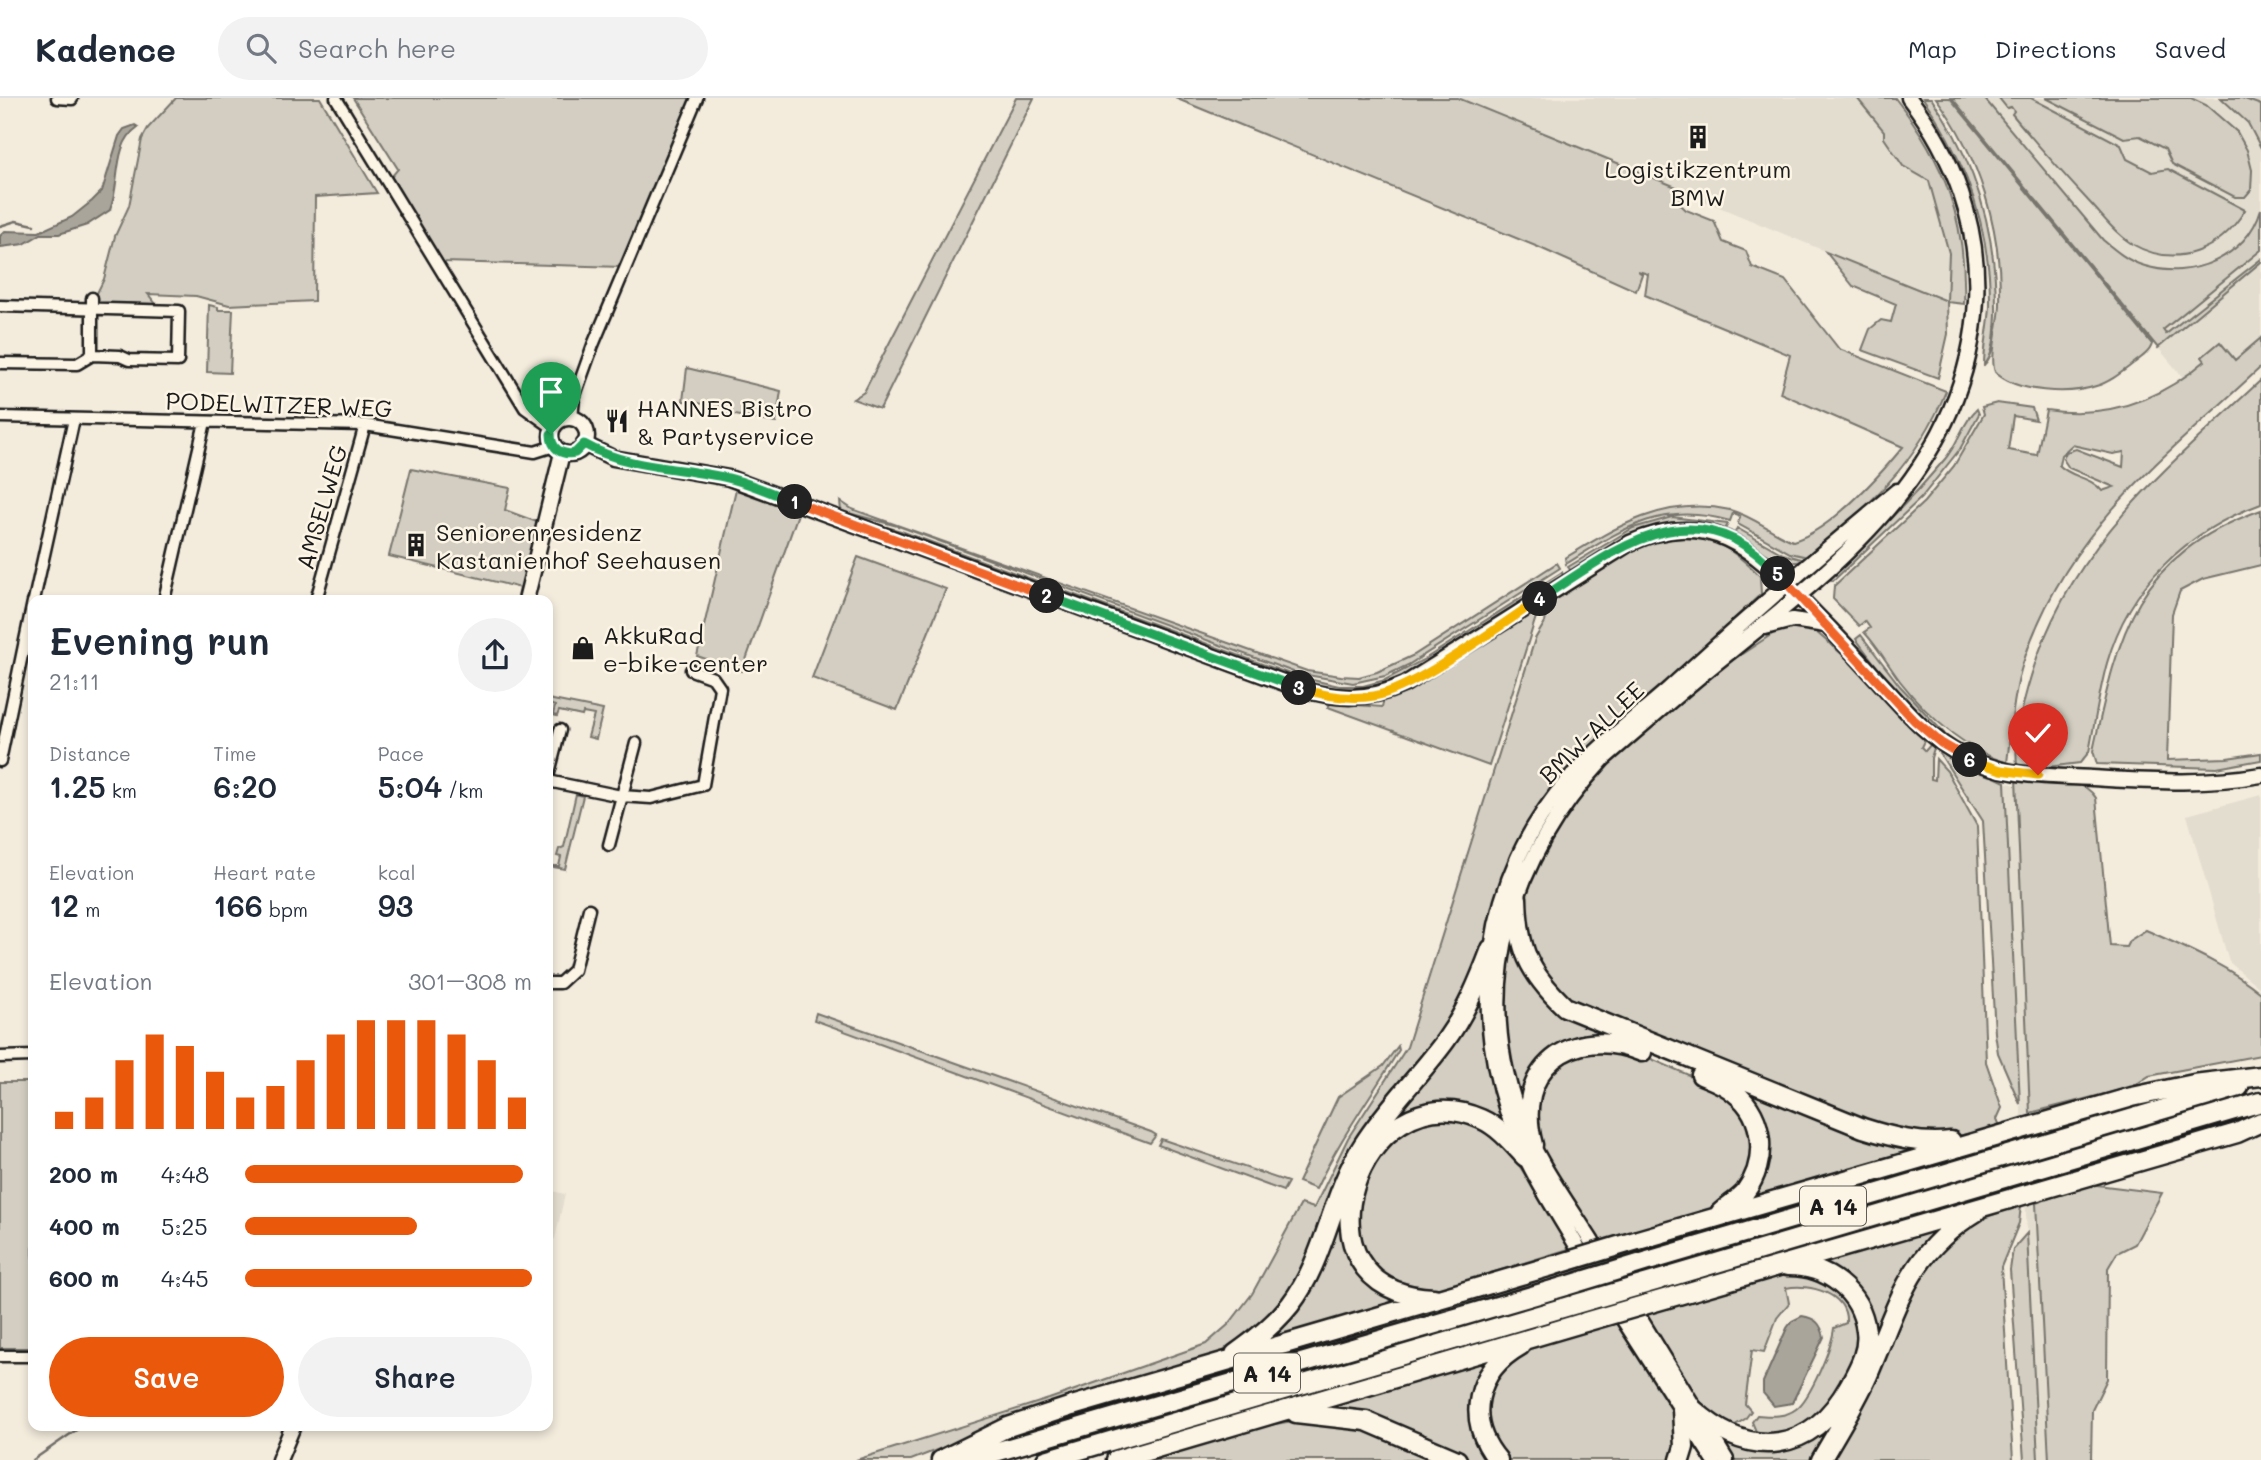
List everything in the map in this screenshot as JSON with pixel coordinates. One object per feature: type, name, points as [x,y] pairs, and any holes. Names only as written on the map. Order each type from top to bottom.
[{"type":"highway","points":[[1517,898],[1517,924],[1526,960],[1542,985],[1565,1007],[1887,1136],[1936,1143],[1989,1137]]},
{"type":"highway","points":[[1224,1362],[1264,1334],[1291,1303],[1312,1266],[1335,1200],[1362,1146],[1401,1092],[1446,1040],[1475,991],[1491,949]]},
{"type":"highway","points":[[1529,1151],[1530,1096],[1544,1068],[1558,1055],[1586,1042],[1624,1044],[1722,1084],[1737,1094],[1751,1111],[1760,1135],[1758,1166],[1745,1192],[1713,1219]]},
{"type":"highway","points":[[941,1460],[1008,1427],[2016,1129],[2175,1087],[2261,1078]]},
{"type":"highway","name":"A 14","points":[[968,1460],[1566,1286],[2261,1078]]},
{"type":"highway","name":"A 14","points":[[1046,1460],[2261,1102]]},
{"type":"highway","points":[[1441,1298],[1389,1286],[1360,1260],[1353,1245],[1348,1221],[1351,1194],[1363,1168],[1378,1143],[1390,1131],[1405,1122],[1434,1112],[1465,1114],[1481,1119],[1529,1151]]},
{"type":"highway","points":[[1116,1460],[1992,1202],[2236,1133],[2261,1122]]},
{"type":"highway","points":[[1821,1460],[1867,1377],[1899,1297],[1915,1266],[1953,1227],[1992,1202]]},
{"type":"highway","points":[[1680,1460],[1688,1409],[1742,1441],[1766,1445],[1795,1440],[1818,1427],[1836,1408],[1863,1360],[1866,1332],[1857,1302],[1839,1281],[1806,1267],[1773,1266]]},
{"type":"highway","points":[[1497,1460],[1480,1429],[1478,1413],[1481,1388],[1489,1371],[1501,1359],[1540,1335]]},
{"type":"highway","points":[[1282,1413],[1335,1415],[1366,1421],[1457,1460]]},
{"type":"main road","name":"BMW-ALLEE","points":[[1529,1151],[1500,1036],[1497,995],[1504,935],[1534,856],[1582,782],[1603,759],[1798,596],[1879,522],[1914,477],[1946,424],[1960,389],[1973,334],[1978,272],[1964,199],[1947,158],[1909,98]]},
{"type":"main road","points":[[527,595],[558,449],[553,428],[561,420],[572,419],[584,428],[584,444],[575,453],[558,449]]},
{"type":"main road","points":[[584,444],[625,460],[729,478],[1286,683],[1329,696],[1376,696],[1405,684],[1615,551],[1652,533],[1687,529],[1720,535],[1754,553],[1786,583],[1923,728],[1948,748],[1989,767],[2038,775],[2188,783],[2261,775]]},
{"type":"main road","name":"BMW-ALLEE","points":[[1529,1151],[1497,1078],[1489,1030],[1491,949],[1501,903],[1523,847],[1570,779],[1786,583],[1914,477]]},
{"type":"main road","points":[[1758,630],[1792,620],[1826,625]]},
{"type":"main road","points":[[1529,1151],[1592,1242]]},
{"type":"main road","points":[[1529,1151],[1577,1247]]},
{"type":"main road","points":[[1631,1318],[1688,1409],[1726,1460]]},
{"type":"main road","points":[[1688,1409],[1714,1460]]},
{"type":"main road","points":[[279,1460],[291,1431]]},
{"type":"street","points":[[57,98],[72,99]]},
{"type":"street","points":[[336,98],[525,408],[553,428]]},
{"type":"street","points":[[572,419],[574,398],[593,345],[697,98]]},
{"type":"street","points":[[0,306],[92,302],[179,311],[178,361],[130,360],[120,356],[92,355],[78,364],[0,363]]},
{"type":"street","points":[[92,302],[92,355]]},
{"type":"street","name":"PODELWITZER WEG","points":[[0,417],[365,425],[535,452],[558,449]]},
{"type":"street","points":[[35,595],[74,419]]},
{"type":"street","points":[[165,595],[205,422]]},
{"type":"street","name":"AMSELWEG","points":[[317,595],[365,425]]},
{"type":"street","points":[[0,761],[28,629]]},
{"type":"street","points":[[553,780],[621,796],[651,798],[703,785],[720,688],[713,678],[691,670]]},
{"type":"street","points":[[553,757],[559,730]]},
{"type":"street","points":[[609,845],[636,743]]},
{"type":"street","points":[[553,983],[560,983],[574,970],[589,909]]},
{"type":"street","points":[[0,1057],[28,1056]]},
{"type":"street","points":[[0,1356],[28,1356]]},
{"type":"shaded area","points":[[176,98],[320,98],[377,193],[315,197],[314,301],[229,305],[196,296],[148,294],[156,304],[98,303],[96,295],[104,279],[115,236],[129,206],[142,139],[148,128]]},
{"type":"shaded area","points":[[353,98],[692,98],[622,267],[443,262],[391,177],[398,169]]},
{"type":"shaded area","points":[[1016,98],[1034,98],[880,409],[853,399],[864,392]]},
{"type":"shaded area","points":[[1175,98],[1458,98],[1681,189],[1680,204],[1686,210],[1714,221],[1723,242],[1746,251],[1752,267],[1785,280],[1839,349],[1946,391],[1934,418],[1905,463],[1870,502],[1808,557],[1790,553],[1738,524],[1740,516],[1733,513],[1730,521],[1683,514],[1643,522],[1624,530],[1566,564],[1565,558],[1623,525],[1663,511],[1685,507],[1730,510],[1747,516],[1793,541],[1823,526],[1838,514],[1903,447],[1780,393],[1790,355],[1645,295],[1648,274],[1638,271],[1642,274],[1636,291],[1538,247]]},
{"type":"shaded area","points":[[1458,98],[1878,98],[1929,181],[1949,253],[1947,302]]},
{"type":"shaded area","points":[[1857,98],[1895,98],[1928,146],[1950,195],[1962,247],[1964,304],[1947,302],[1948,334],[1938,378],[1862,350],[1870,329],[1881,320],[1891,322],[1896,304],[1853,286],[1826,252],[1947,301],[1949,253],[1929,181],[1903,166],[1884,138],[1884,131]]},
{"type":"shaded area","points":[[1923,98],[1931,98],[1961,148],[1972,174],[1988,228],[1993,257],[1996,315],[1992,348],[1984,365],[1990,306],[1981,223],[1952,146]]},
{"type":"shaded area","points":[[1936,98],[1950,98],[2152,344],[2145,355],[2101,384],[2072,391],[2029,388],[2004,379],[1995,372],[1993,358],[2000,311],[2000,277],[1992,222],[1976,169],[1965,144]]},
{"type":"shaded area","points":[[1950,98],[2261,98],[2261,351],[2205,404]]},
{"type":"shaded area","points":[[1952,98],[1984,98],[2103,240],[2123,256],[2139,264],[2162,270],[2180,270],[2215,261],[2243,241],[2254,226],[2261,209],[2261,250],[2163,330],[2166,334],[2261,259],[2261,262],[2158,348]]},
{"type":"shaded area","points":[[1999,98],[2031,98],[2121,145],[2127,159],[2152,172],[2168,169],[2245,210],[2223,236],[2196,252],[2165,255],[2132,244],[2106,221],[2012,114],[2014,111],[2011,107],[2007,108]]},
{"type":"shaded area","points":[[2046,98],[2191,98],[2206,105],[2237,132],[2247,150],[2252,170],[2251,190],[2245,197],[2235,197],[2172,164],[2165,149],[2140,136],[2124,138]]},
{"type":"shaded area","points":[[2221,98],[2242,98],[2261,105],[2261,148],[2248,123]]},
{"type":"shaded area","points":[[135,125],[138,127],[124,144],[121,154],[110,210],[87,225],[59,234],[41,234],[24,244],[0,247],[0,236],[5,231],[39,232],[72,217],[92,201],[102,191],[119,136],[124,129]]},
{"type":"shaded area","points":[[209,305],[218,307],[218,310],[233,310],[230,373],[207,372]]},
{"type":"shaded area","points":[[2261,338],[2261,367],[2121,499],[2091,535],[2065,573],[2042,616],[2023,663],[2007,763],[1961,740],[1935,719],[1900,681],[1864,632],[1870,628],[1865,621],[1859,626],[1833,599],[1834,586],[1924,502],[1954,466],[1984,414],[1982,407],[1997,403],[2032,408],[2036,420],[2013,416],[2008,450],[2037,455],[2046,410],[2090,412],[2132,404],[2188,375],[2205,361],[2202,357],[2220,342],[2235,360]],"holes":[[[2072,445],[2113,454],[2124,452],[2123,467],[2076,449],[2066,452],[2063,459],[2069,468],[2114,487],[2102,491],[2098,486],[2069,473],[2059,465],[2061,455]]]},
{"type":"shaded area","points":[[687,368],[781,391],[776,423],[725,413],[725,407],[683,401]]},
{"type":"shaded area","points":[[2261,380],[2261,504],[2209,529],[2164,564],[2146,586],[2117,635],[2104,674],[2089,752],[2080,763],[2047,767],[2017,765],[2018,731],[2028,686],[2048,629],[2070,587],[2096,549],[2156,479]]},
{"type":"shaded area","points":[[1977,409],[1979,414],[1960,449],[1921,498],[1833,581],[1827,577],[1889,521],[1931,475],[1949,453]]},
{"type":"shaded area","points":[[411,469],[510,488],[505,510],[537,522],[521,588],[389,556]]},
{"type":"shaded area","points":[[736,489],[799,511],[742,671],[697,656]]},
{"type":"shaded area","points":[[840,501],[852,509],[1307,671],[1341,676],[1359,677],[1377,672],[1414,655],[1557,563],[1560,568],[1408,665],[1385,676],[1353,683],[1296,673],[901,527],[841,511]]},
{"type":"shaded area","points":[[2261,510],[2261,565],[2203,579],[2180,591],[2172,614],[2167,760],[2227,758],[2261,753],[2261,760],[2217,768],[2097,764],[2093,751],[2112,669],[2124,634],[2140,603],[2159,575],[2185,550],[2219,529]]},
{"type":"shaded area","points":[[1672,517],[1728,524],[1724,531],[1689,524],[1572,572],[1568,567],[1633,528]]},
{"type":"shaded area","points":[[868,522],[901,531],[1295,676],[1339,686],[1363,686],[1385,680],[1423,660],[1562,572],[1563,577],[1402,680],[1365,692],[1317,689]]},
{"type":"shaded area","points":[[1737,528],[1783,554],[1805,560],[1787,562],[1768,555],[1734,535]]},
{"type":"shaded area","points":[[1675,535],[1712,542],[1731,551],[1760,576],[1761,594],[1585,755],[1533,817],[1518,842],[1498,888],[1480,961],[1464,1004],[1396,1090],[1289,1299],[1243,1343],[1219,1354],[965,1439],[911,1460],[856,1460],[1049,1399],[1206,1344],[1229,1324],[1252,1294],[1301,1204],[1314,1208],[1348,1138],[1407,1047],[1535,639],[1545,622],[1551,598],[1595,570],[1641,546]]},
{"type":"shaded area","points":[[858,557],[946,589],[897,710],[812,678]]},
{"type":"shaded area","points":[[1532,613],[1536,617],[1489,766],[1328,707],[1331,703],[1382,707],[1384,699]]},
{"type":"shaded area","points":[[1786,625],[1815,631],[1851,662],[1925,739],[1921,747],[1925,751],[1931,744],[1934,748],[1931,779],[1935,780],[1936,759],[1947,771],[1977,826],[1986,1062],[2002,1108],[1997,1119],[2000,1126],[1959,1136],[1907,1136],[1578,1011],[1536,972],[1521,912],[1527,884],[1552,834],[1599,772],[1710,675]]},
{"type":"shaded area","points":[[1861,635],[1900,686],[1944,733],[1942,736],[1896,692],[1856,639]]},
{"type":"shaded area","points":[[553,700],[603,710],[596,739],[588,737],[594,715],[583,713],[582,716],[559,711],[557,716],[553,715]]},
{"type":"shaded area","points":[[1942,752],[2005,782],[2020,1104],[1998,1053],[1995,1033],[1983,821],[1940,754]]},
{"type":"shaded area","points":[[2016,778],[2060,780],[2081,785],[2090,791],[2096,798],[2110,946],[2126,947],[2129,941],[2146,930],[2206,958],[2248,983],[2261,993],[2261,1055],[2149,1076],[2132,1087],[2030,1113]]},
{"type":"shaded area","points":[[2005,782],[2016,785],[2049,1460],[2038,1460]]},
{"type":"shaded area","points":[[576,794],[583,796],[565,869],[553,867],[559,866],[561,857],[557,856],[559,849],[564,847]]},
{"type":"shaded area","points":[[2261,795],[2261,989],[2229,962],[2187,815]]},
{"type":"shaded area","points":[[1513,920],[1515,937],[1580,1020],[1937,1146],[1734,1207],[1764,1146],[1716,1077],[1626,1040],[1569,1044],[1524,1112],[1509,1060],[1503,1001]]},
{"type":"shaded area","points":[[1484,985],[1488,1059],[1509,1131],[1472,1111],[1384,1129]]},
{"type":"shaded area","points":[[816,1013],[1156,1135],[1150,1143],[814,1020]]},
{"type":"shaded area","points":[[1398,1046],[1399,1050],[1346,1134],[1316,1189],[1298,1182],[1338,1097],[1383,1066]]},
{"type":"shaded area","points":[[1626,1048],[1728,1092],[1754,1127],[1749,1178],[1715,1209],[1631,1232],[1669,1308],[1678,1303],[1789,1272],[1817,1275],[1855,1307],[1861,1352],[1810,1428],[1760,1441],[1752,1422],[1757,1415],[1787,1414],[1802,1403],[1820,1372],[1834,1328],[1846,1323],[1841,1304],[1834,1297],[1816,1289],[1786,1288],[1789,1303],[1777,1318],[1764,1352],[1752,1350],[1745,1404],[1751,1411],[1745,1419],[1727,1430],[1693,1394],[1538,1145],[1536,1090],[1570,1052]]},
{"type":"shaded area","points":[[0,1082],[28,1082],[28,1348],[0,1348]]},
{"type":"shaded area","points":[[1430,1117],[1479,1124],[1510,1151],[1572,1248],[1436,1290],[1391,1282],[1361,1252],[1355,1196],[1390,1136]]},
{"type":"shaded area","points":[[1161,1139],[1288,1182],[1283,1191],[1158,1145]]},
{"type":"shaded area","points":[[2089,1184],[2162,1193],[2135,1244],[2117,1253],[2108,1268],[2107,1379],[2092,1410],[2091,1460],[2049,1460],[2036,1203]]},
{"type":"shaded area","points":[[553,1191],[565,1194],[553,1239]]},
{"type":"shaded area","points":[[1342,1198],[1344,1232],[1408,1302],[1252,1348],[1266,1337]]},
{"type":"shaded area","points":[[2021,1205],[2019,1223],[2001,1267],[2013,1460],[1826,1460],[1923,1266],[1975,1221]]},
{"type":"shaded area","points":[[1960,1216],[1942,1233],[1816,1460],[1731,1460],[1714,1431],[1730,1440],[1826,1426],[1868,1322],[1810,1264]]},
{"type":"shaded area","points":[[2027,1233],[2038,1460],[2024,1460],[2010,1270],[2013,1249]]},
{"type":"shaded area","points":[[1802,1316],[1817,1322],[1824,1337],[1792,1403],[1774,1406],[1763,1393],[1763,1382],[1787,1328],[1792,1321]]},
{"type":"shaded area","points":[[1619,1322],[1670,1403],[1678,1422],[1677,1460],[1504,1460],[1483,1420],[1491,1378],[1526,1349]]},
{"type":"shaded area","points":[[1497,1354],[1482,1375],[1491,1460],[1467,1460],[1400,1429],[1313,1407]]},
{"type":"shaded area","points":[[1299,1420],[1364,1426],[1445,1460],[1142,1460],[1258,1427]]},
{"type":"waterway","points":[[0,226],[16,221],[34,225]]},
{"type":"waterway","points":[[33,1460],[75,1431]]},
{"type":"tunnel","points":[[1578,1248],[1623,1319]]},
{"type":"place","name":"Logistikzentrum BMW","points":[[1698,137]]},
{"type":"place","name":"HANNES Bistro & Partyservice","points":[[617,421]]},
{"type":"place","name":"Seniorenresidenz Kastanienhof Seehausen","points":[[416,545]]},
{"type":"place","name":"AkkuRad e-bike-center","points":[[583,648]]},
{"type":"route","points":[[551,434],[554,446],[566,454],[579,451],[584,444],[613,457],[650,466],[729,478],[1298,688],[1341,698],[1376,696],[1405,684],[1630,542],[1652,533],[1673,529],[1703,530],[1737,543],[1772,568],[1914,720],[1941,743],[1976,763],[2001,770],[2038,775]]}]
